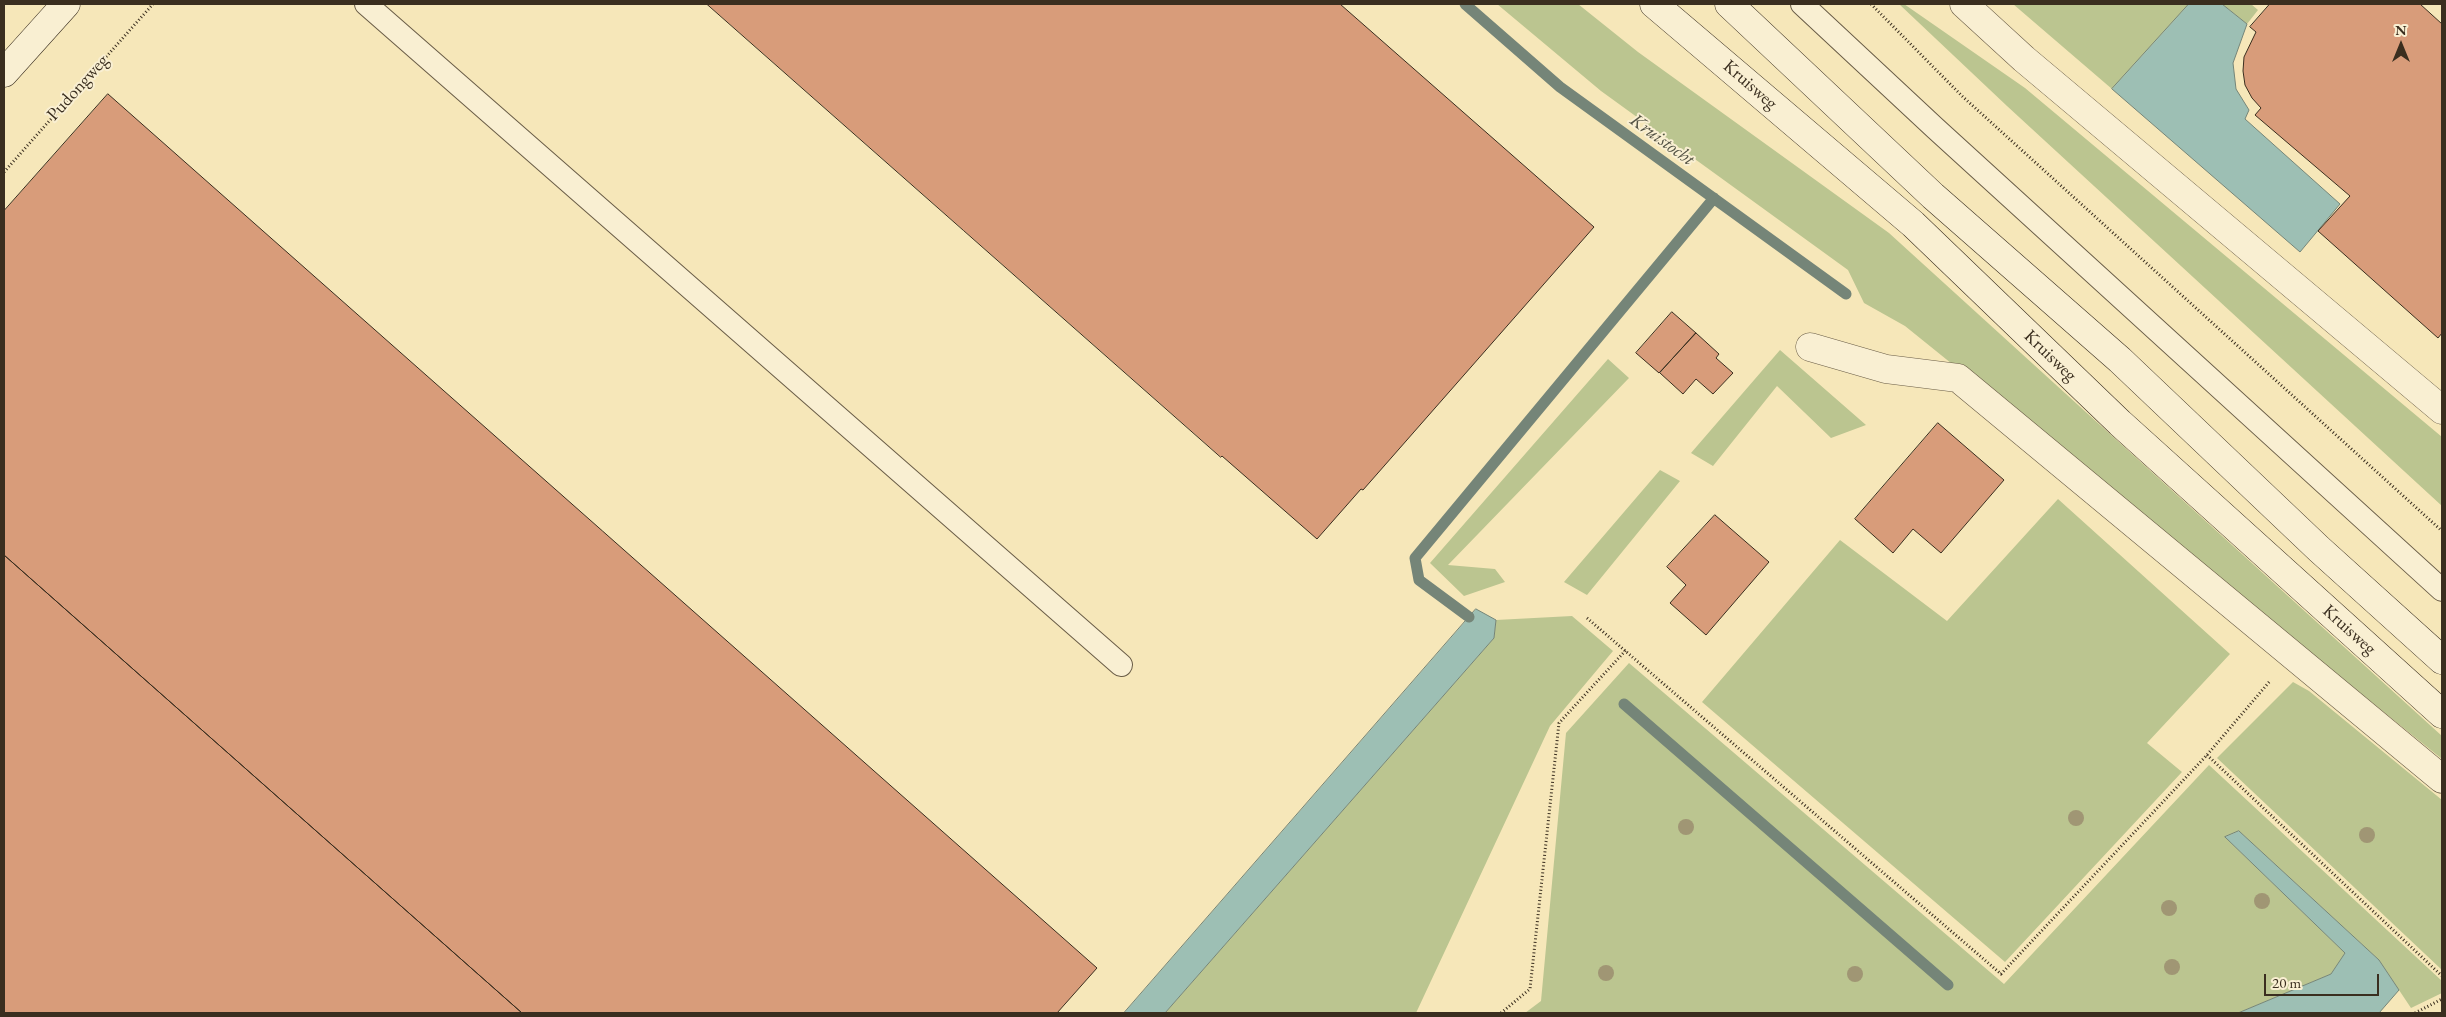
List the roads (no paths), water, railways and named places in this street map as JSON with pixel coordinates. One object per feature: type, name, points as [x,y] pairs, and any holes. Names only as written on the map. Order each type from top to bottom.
[{"type":"main road","points":[[4,73],[66,4]]},
{"type":"main road","name":"Kruisweg","points":[[1654,4],[1913,224],[2120,423],[2442,714]]},
{"type":"main road","points":[[1729,4],[1934,196],[2120,360],[2319,549],[2442,660]]},
{"type":"main road","points":[[1964,4],[2024,59],[2442,410]]},
{"type":"main road","points":[[1810,347],[1886,369],[1958,378],[2442,779]]},
{"type":"lane","points":[[366,4],[1122,665]]},
{"type":"lane","points":[[1802,4],[1935,128],[2442,590]]},
{"type":"water","points":[[2189,4],[2222,4],[2247,24],[2233,63],[2236,89],[2249,110],[2245,119],[2340,204],[2300,252],[2112,89]]},
{"type":"water","points":[[1476,609],[1496,620],[1494,638],[1165,1013],[1124,1013]]},
{"type":"water","points":[[2239,831],[2379,960],[2399,990],[2379,1013],[2238,1013],[2331,974],[2345,953],[2225,837]]},
{"type":"waterway","name":"Kruistocht","points":[[1465,4],[1560,87],[1846,294]]},
{"type":"waterway","points":[[1469,617],[1419,580],[1415,558],[1714,198]]},
{"type":"waterway","points":[[1624,704],[1948,985]]}]
